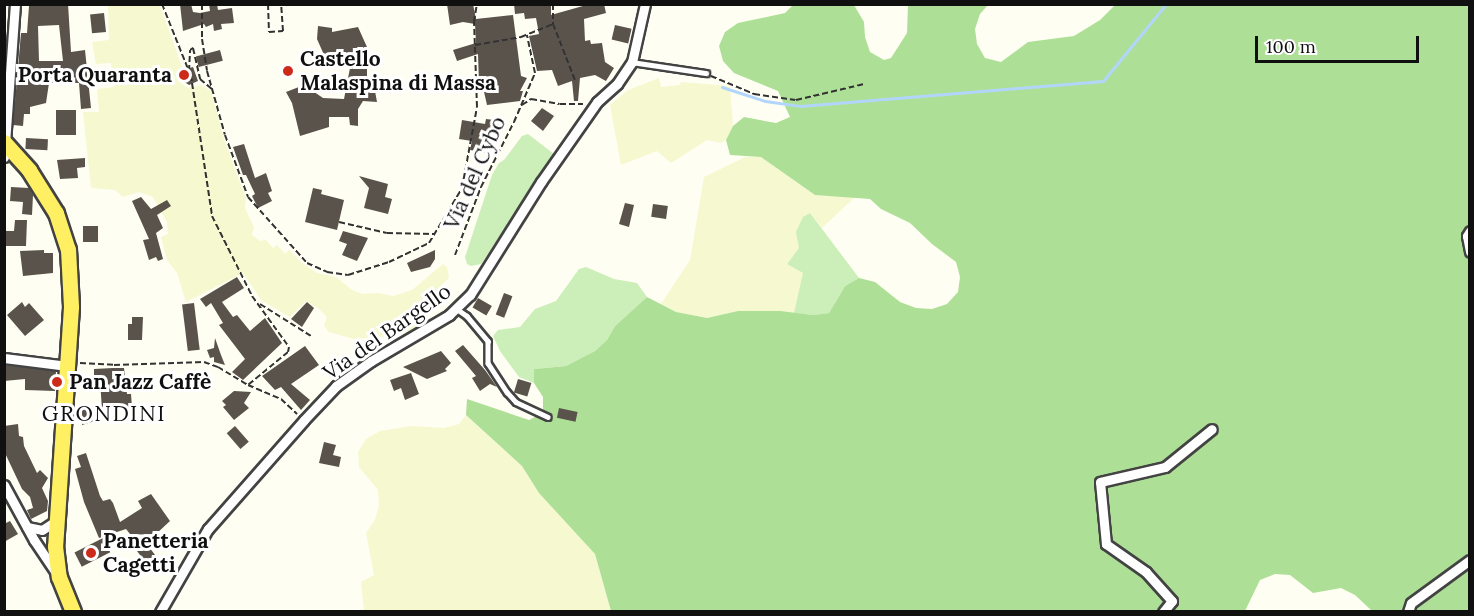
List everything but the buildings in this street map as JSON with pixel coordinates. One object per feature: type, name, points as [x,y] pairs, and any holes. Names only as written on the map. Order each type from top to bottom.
[{"type":"main road","points":[[5,148],[29,170],[56,213],[68,249],[71,307],[55,546],[59,577],[73,612]]},
{"type":"street","points":[[5,148],[15,4]]},
{"type":"street","name":"Via del Bargello","points":[[159,612],[208,529],[336,386],[371,361],[457,309],[470,295],[541,182],[597,102],[617,84],[632,62],[645,4]]},
{"type":"street","points":[[1470,231],[1467,236],[1470,252]]},
{"type":"street","points":[[4,358],[67,368]]},
{"type":"street","points":[[1163,612],[1172,601],[1146,572],[1106,544],[1100,482],[1165,467],[1212,429]]},
{"type":"street","points":[[4,485],[27,527],[59,577]]},
{"type":"street","points":[[27,527],[42,530],[56,521]]},
{"type":"street","points":[[1408,612],[1411,603],[1470,560]]},
{"type":"lane","points":[[632,62],[706,73]]},
{"type":"lane","points":[[457,309],[467,316],[488,341],[489,363],[507,392],[516,402],[548,417]]},
{"type":"path","points":[[162,4],[192,82],[212,216],[241,277],[289,347],[288,352],[248,385]]},
{"type":"path","points":[[202,4],[201,39],[213,90],[225,135],[248,197],[292,249],[315,268],[338,274],[356,273],[429,243],[462,188],[477,107],[474,22],[477,5],[481,4]]},
{"type":"path","points":[[268,4],[268,32],[283,31],[281,4]]},
{"type":"path","points":[[553,4],[553,24],[575,80]]},
{"type":"path","points":[[475,45],[527,35],[553,24]]},
{"type":"path","name":"Via del Cybo","points":[[455,255],[481,187],[535,73],[527,35]]},
{"type":"path","points":[[189,72],[190,50],[193,48],[200,79],[213,90]]},
{"type":"path","points":[[706,73],[754,94],[796,100],[864,84]]},
{"type":"path","points":[[521,105],[531,99],[560,104],[597,102]]},
{"type":"path","points":[[339,222],[387,232],[434,234]]},
{"type":"path","points":[[257,302],[311,336]]},
{"type":"path","points":[[67,368],[76,371],[78,363],[114,365],[204,362],[280,399],[304,420]]},
{"type":"green space","points":[[108,5],[160,5],[182,67],[178,81],[188,88],[201,85],[211,91],[224,139],[246,198],[245,208],[254,227],[252,235],[260,241],[266,240],[273,248],[277,245],[285,254],[289,250],[317,273],[336,277],[352,290],[363,294],[379,293],[393,296],[412,290],[443,264],[447,267],[449,278],[429,297],[415,329],[393,336],[354,339],[329,332],[324,326],[327,317],[319,309],[306,301],[290,317],[261,300],[243,273],[186,302],[177,273],[167,260],[161,237],[168,234],[167,222],[153,197],[139,192],[123,197],[115,190],[91,188],[83,112],[99,112],[97,89],[114,87],[111,63],[96,64],[92,42],[109,40]]},
{"type":"green space","points":[[793,5],[854,5],[864,22],[865,37],[870,52],[884,60],[891,58],[907,33],[908,5],[988,5],[980,14],[975,29],[977,44],[985,58],[1001,62],[1028,42],[1074,36],[1100,20],[1115,5],[1469,5],[1469,611],[1372,611],[1355,595],[1341,588],[1313,593],[1290,575],[1275,574],[1260,580],[1245,611],[611,611],[595,554],[539,493],[522,466],[466,415],[467,399],[529,420],[543,413],[543,397],[534,383],[534,369],[566,366],[595,351],[607,340],[615,326],[647,297],[676,312],[707,318],[738,311],[780,311],[813,315],[829,313],[845,286],[859,278],[875,282],[900,302],[916,308],[932,309],[947,304],[958,292],[960,277],[956,262],[910,223],[881,209],[870,199],[815,195],[761,157],[730,155],[726,140],[733,126],[744,117],[776,123],[790,117],[778,91],[734,73],[723,61],[719,46],[725,32],[738,23],[785,13]]},
{"type":"green space","points":[[659,78],[661,87],[680,85],[681,82],[730,86],[733,126],[726,140],[721,143],[707,140],[671,163],[657,151],[621,165],[610,105],[628,90]]},
{"type":"green space","points":[[528,134],[554,154],[481,264],[471,266],[467,264],[465,257],[492,175],[522,136]]},
{"type":"green space","points":[[745,157],[761,157],[815,195],[855,197],[822,228],[810,213],[799,248],[787,264],[804,273],[794,313],[738,311],[707,318],[676,312],[661,304],[690,260],[704,177]]},
{"type":"green space","points":[[810,213],[859,278],[845,286],[829,313],[813,315],[794,313],[803,273],[787,264],[799,248],[796,232],[803,217]]},
{"type":"green space","points":[[586,267],[614,279],[637,283],[647,297],[615,326],[607,340],[595,351],[566,366],[534,369],[534,383],[519,377],[500,351],[493,336],[498,330],[520,327],[535,309],[556,301],[579,269]]},
{"type":"green space","points":[[466,415],[522,466],[595,554],[611,611],[364,611],[361,582],[374,575],[366,533],[375,520],[379,505],[378,490],[359,467],[358,452],[366,439],[380,431],[412,426],[444,428],[459,424]]},
{"type":"waterway","points":[[722,87],[765,101],[800,106],[1103,81],[1166,4]]},
{"type":"place","name":"Castello Malaspina di Massa","points":[[288,71]]},
{"type":"place","name":"Porta Quaranta","points":[[184,75]]},
{"type":"place","name":"Pan Jazz Caffè","points":[[57,382]]},
{"type":"place","name":"Panetteria Cagetti","points":[[91,553]]},
{"type":"district","name":"GRONDINI","points":[[104,414]]}]
